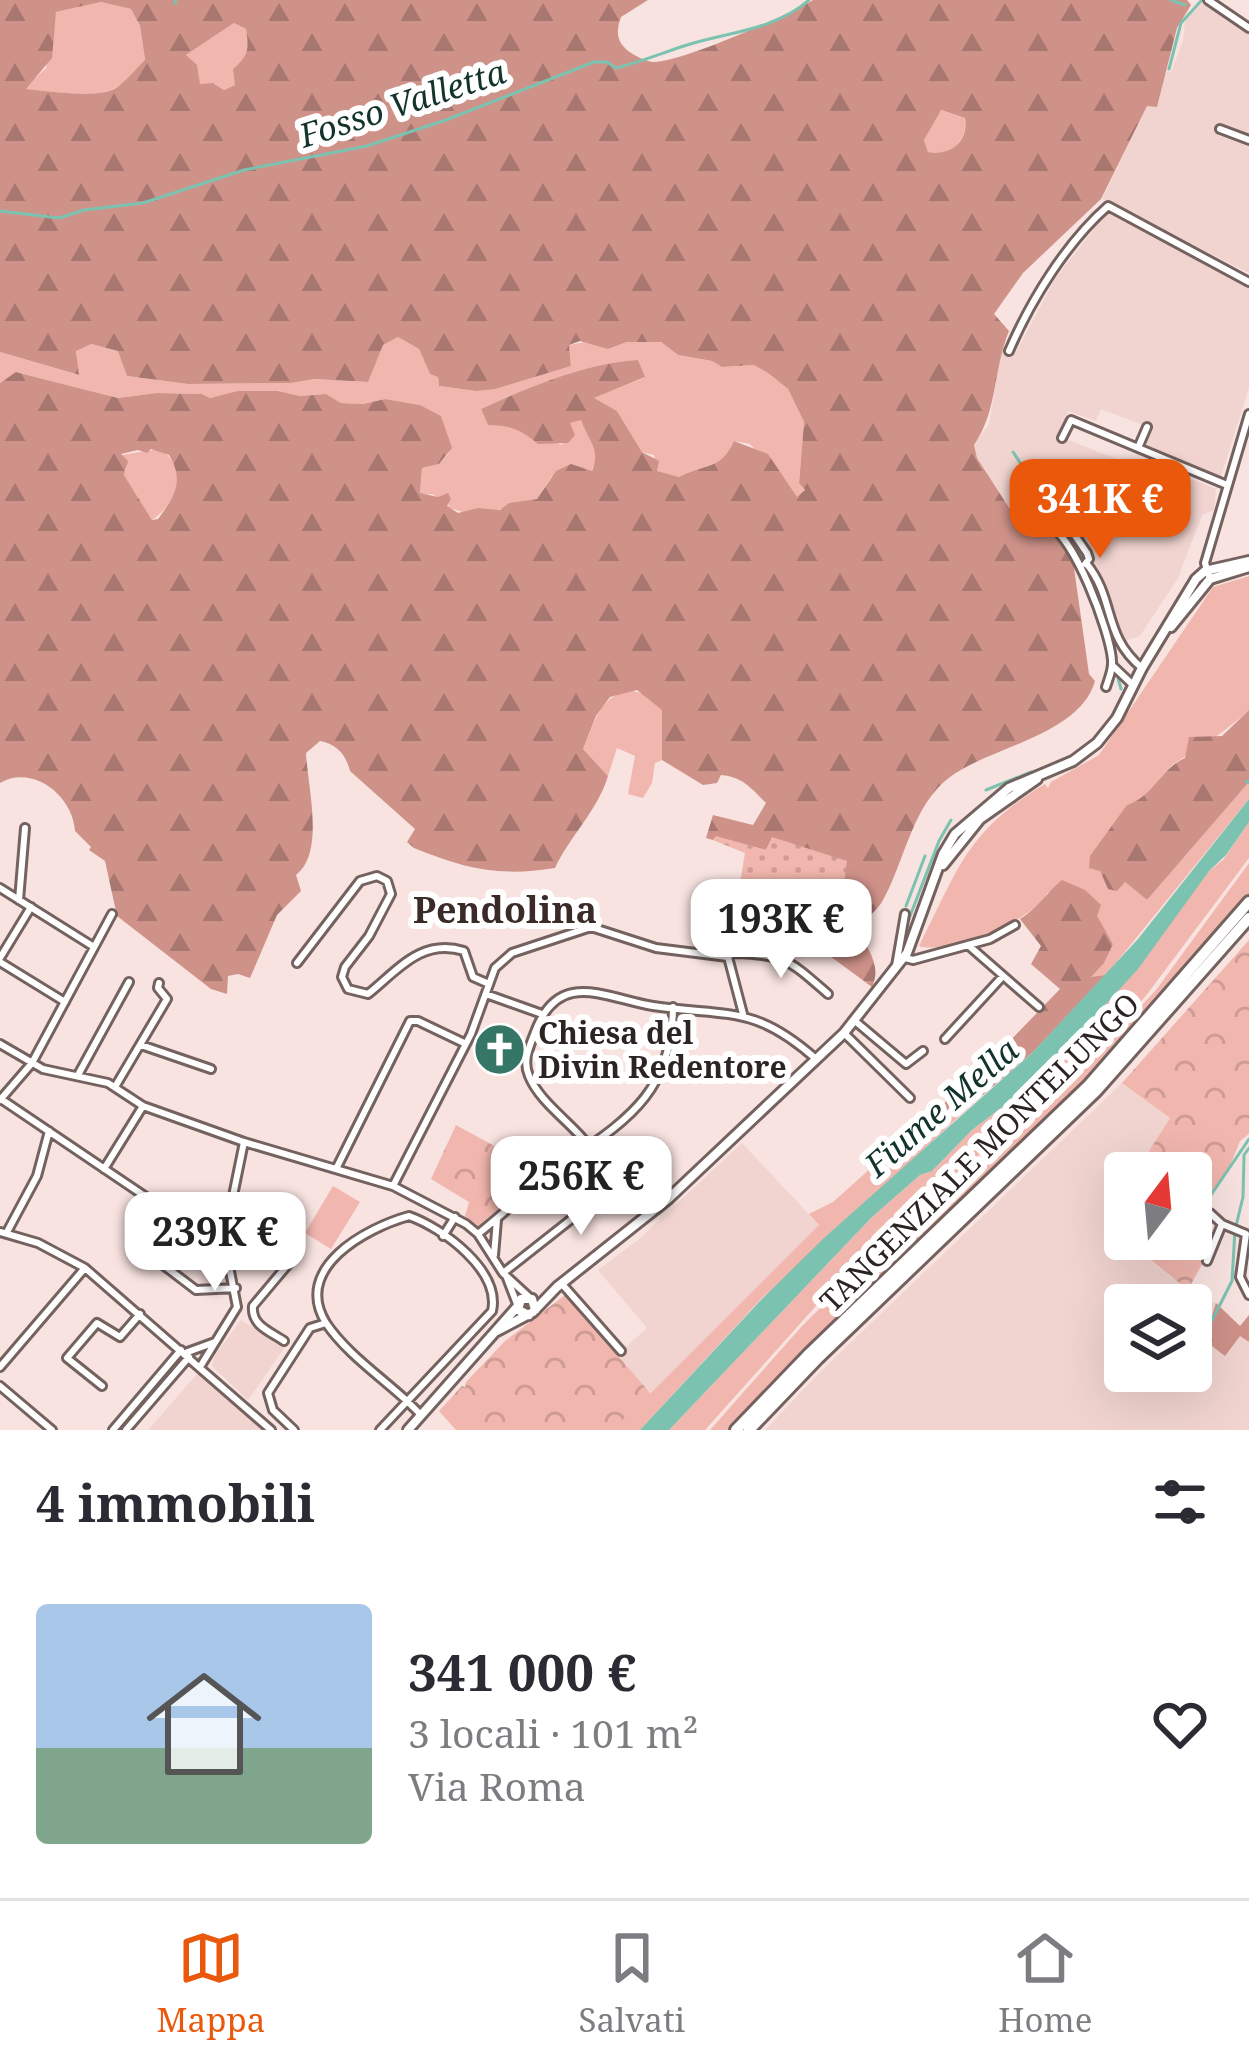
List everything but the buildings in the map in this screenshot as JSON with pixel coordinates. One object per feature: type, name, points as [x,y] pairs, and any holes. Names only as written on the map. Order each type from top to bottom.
[{"type":"highway","name":"TANGENZIALE MONTELUNGO","points":[[736,1430],[1089,1085],[1249,902]]},
{"type":"highway","name":"TANGENZIALE MONTELUNGO","points":[[748,1430],[1096,1090],[1249,917]]},
{"type":"street","points":[[1208,0],[1249,28]]},
{"type":"street","points":[[1220,129],[1249,140]]},
{"type":"street","points":[[1009,351],[1053,274],[1108,206],[1249,282]]},
{"type":"street","points":[[1208,575],[1227,485],[1249,414]]},
{"type":"street","points":[[1062,438],[1071,420],[1227,485]]},
{"type":"street","points":[[1138,448],[1148,427]]},
{"type":"street","points":[[1059,512],[1087,553],[1083,565],[1116,669],[1133,685]]},
{"type":"street","points":[[1030,527],[1054,528],[1100,584],[1119,646],[1142,668]]},
{"type":"street","points":[[497,1331],[533,1312],[668,1199],[844,1033],[899,962],[932,881],[980,819],[1097,743],[1117,718],[1185,593],[1208,575],[1249,564]]},
{"type":"street","points":[[1106,687],[1116,669]]},
{"type":"street","points":[[19,900],[25,828]]},
{"type":"street","points":[[297,963],[360,881],[377,876],[387,881],[391,894],[369,936],[345,967],[348,988],[368,994],[412,956],[436,949],[464,951],[473,977],[489,984]]},
{"type":"street","points":[[0,888],[94,947]]},
{"type":"street","points":[[31,907],[0,960],[65,1002]]},
{"type":"street","points":[[112,914],[32,1063],[0,1100],[226,1251]]},
{"type":"street","points":[[899,962],[904,914]]},
{"type":"street","points":[[899,962],[968,945],[1015,926]]},
{"type":"street","points":[[393,1186],[465,1043],[495,968],[512,952],[591,927],[656,948],[728,957],[733,953],[771,954],[785,959],[828,994]]},
{"type":"street","points":[[968,945],[1039,1007]]},
{"type":"street","points":[[728,957],[743,1014]]},
{"type":"street","points":[[945,1039],[1004,976]]},
{"type":"street","points":[[78,1075],[129,982]]},
{"type":"street","points":[[115,1087],[167,999],[159,983]]},
{"type":"street","points":[[589,1146],[529,1077],[526,1056],[542,1013],[560,998],[589,991],[743,1014],[784,1033],[816,1059]]},
{"type":"street","points":[[486,994],[542,1013]]},
{"type":"street","points":[[478,1234],[632,1113],[667,1063],[673,1042],[673,1007]]},
{"type":"street","points":[[336,1169],[410,1021],[465,1043]]},
{"type":"street","points":[[855,1021],[906,1064],[923,1051]]},
{"type":"street","points":[[844,1033],[910,1098]]},
{"type":"street","points":[[0,1044],[56,1073],[115,1087],[143,1106],[244,1142],[393,1186],[455,1217],[478,1234],[505,1274],[530,1298],[533,1312]]},
{"type":"street","points":[[141,1045],[211,1069]]},
{"type":"street","points":[[104,1169],[143,1106]]},
{"type":"street","points":[[50,1131],[37,1176],[3,1233],[63,1254],[85,1268],[272,1430]]},
{"type":"street","points":[[200,1367],[237,1307],[226,1225],[244,1142]]},
{"type":"street","points":[[505,1274],[640,1165],[659,1186]]},
{"type":"street","points":[[226,1225],[272,1214],[284,1204]]},
{"type":"street","points":[[252,1310],[290,1262],[272,1214]]},
{"type":"street","points":[[1212,1215],[1248,1238],[1240,1276],[1249,1295]]},
{"type":"street","points":[[380,1430],[407,1401],[492,1311],[494,1300],[480,1269],[443,1236],[409,1216],[344,1246],[330,1261],[318,1289],[318,1308],[326,1323],[407,1401],[422,1414]]},
{"type":"street","points":[[443,1236],[455,1217]]},
{"type":"street","points":[[494,1258],[498,1218]]},
{"type":"street","points":[[1207,1261],[1222,1224]]},
{"type":"street","points":[[132,1246],[196,1290],[236,1288]]},
{"type":"street","points":[[0,1367],[85,1268]]},
{"type":"street","points":[[505,1274],[522,1314],[533,1312]]},
{"type":"street","points":[[408,1430],[524,1297],[560,1286]]},
{"type":"street","points":[[560,1286],[621,1351]]},
{"type":"street","points":[[237,1307],[252,1310]]},
{"type":"street","points":[[252,1310],[258,1324],[284,1341]]},
{"type":"street","points":[[102,1386],[67,1358],[97,1323],[120,1337],[140,1314]]},
{"type":"street","points":[[294,1430],[273,1410],[268,1393],[310,1328],[326,1323]]},
{"type":"street","points":[[113,1430],[185,1354],[218,1340]]},
{"type":"street","points":[[126,1430],[185,1354]]},
{"type":"street","points":[[0,1386],[52,1430]]},
{"type":"shaded area","points":[[1205,0],[1249,32],[1249,135],[1222,125],[1218,135],[1249,147],[1249,273],[1102,199],[1147,105],[1157,106],[1166,71],[1171,72],[1183,41],[1185,21]]},
{"type":"shaded area","points":[[1108,211],[1249,288],[1249,388],[1221,476],[1143,448],[1151,428],[1101,409],[1096,421],[1068,411],[1058,436],[1147,471],[1151,462],[1216,489],[1214,510],[1202,515],[1178,578],[1140,636],[1121,642],[1090,554],[1061,509],[1012,452],[1041,492],[1047,509],[1019,526],[974,445],[989,424],[1002,347],[1015,354],[1055,279]]},
{"type":"shaded area","points":[[1249,799],[1249,822],[1226,855],[1209,871],[1138,969],[1073,1040],[932,1171],[920,1175],[872,1217],[669,1430],[640,1430],[824,1238],[1033,1052],[1138,939]]},
{"type":"shaded area","points":[[1122,1083],[1170,1118],[1148,1152],[1104,1152],[1104,1260],[1151,1260],[1180,1284],[1104,1284],[1104,1392],[1212,1392],[1212,1338],[1241,1335],[1249,1342],[1249,1430],[765,1430]]},
{"type":"shaded area","points":[[742,1143],[819,1225],[651,1394],[617,1355],[647,1328],[598,1270],[638,1240]]},
{"type":"shaded area","points":[[241,1320],[285,1347],[248,1400],[212,1366]]},
{"type":"shaded area","points":[[198,1373],[263,1430],[148,1430]]},
{"type":"green space","points":[[0,0],[648,0],[621,17],[618,36],[628,51],[654,62],[709,47],[813,0],[1187,0],[1191,5],[1177,28],[1157,107],[1147,106],[1101,199],[1023,273],[994,314],[1009,331],[987,418],[974,445],[1012,519],[1024,528],[1049,528],[1073,561],[1089,674],[1095,681],[1072,715],[967,766],[937,789],[911,834],[883,900],[859,928],[874,963],[872,987],[819,948],[839,922],[772,838],[766,850],[706,838],[713,815],[753,825],[766,803],[735,778],[721,775],[717,783],[703,785],[662,760],[662,710],[637,690],[610,697],[596,716],[583,749],[608,776],[555,868],[483,869],[414,848],[407,842],[415,829],[350,771],[340,751],[320,741],[306,753],[312,836],[305,865],[296,875],[301,891],[277,915],[250,978],[228,976],[227,994],[211,989],[117,916],[105,861],[75,831],[59,795],[25,778],[0,783],[0,383],[16,372],[118,398],[157,393],[210,398],[238,391],[278,391],[300,396],[326,394],[341,403],[385,399],[420,405],[441,416],[452,448],[439,464],[422,468],[420,493],[438,497],[448,493],[447,506],[458,513],[500,510],[509,503],[537,499],[556,471],[571,464],[592,471],[594,463],[595,451],[581,420],[570,423],[575,435],[568,443],[538,444],[516,430],[488,425],[481,409],[578,371],[638,360],[645,377],[594,398],[617,411],[642,452],[659,461],[657,471],[679,477],[711,465],[734,441],[768,454],[797,497],[805,490],[799,483],[804,422],[788,389],[768,373],[754,365],[722,367],[678,355],[661,342],[627,342],[608,349],[580,341],[569,345],[571,366],[476,391],[439,386],[419,349],[398,337],[383,345],[368,382],[188,384],[127,376],[118,351],[91,344],[76,351],[79,375],[0,352]],"holes":[[[101,2],[131,9],[140,26],[145,60],[108,91],[26,89],[52,58],[56,12]],[[234,23],[246,29],[247,52],[233,69],[235,85],[224,90],[213,83],[200,84],[197,65],[186,55]],[[941,110],[965,118],[964,134],[950,149],[928,152],[924,140]],[[151,449],[169,455],[177,481],[173,496],[158,519],[152,520],[124,475],[128,461],[121,454]]]},
{"type":"green space","points":[[101,2],[131,9],[140,26],[145,61],[123,83],[106,91],[24,89],[46,68],[56,12]]},
{"type":"green space","points":[[234,23],[246,29],[249,49],[235,85],[224,90],[215,84],[200,84],[186,55]]},
{"type":"green space","points":[[940,110],[965,118],[964,134],[950,149],[928,152],[924,140]]},
{"type":"green space","points":[[398,337],[419,349],[430,374],[438,376],[439,386],[476,391],[571,366],[569,345],[590,341],[608,349],[627,342],[661,342],[678,355],[722,367],[754,365],[788,389],[804,422],[799,482],[805,491],[797,498],[750,444],[734,441],[711,465],[679,477],[656,471],[654,455],[642,452],[617,411],[593,398],[644,378],[638,360],[578,371],[481,409],[488,425],[508,425],[562,445],[571,420],[581,420],[598,455],[591,472],[552,476],[537,499],[466,513],[449,508],[432,494],[420,495],[422,468],[439,464],[449,453],[420,405],[385,399],[341,403],[325,394],[278,391],[210,398],[158,393],[118,398],[17,372],[0,383],[0,352],[78,375],[76,349],[91,344],[119,351],[127,376],[188,384],[313,379],[367,382],[383,345]]},
{"type":"green space","points":[[159,449],[175,465],[177,475],[168,505],[152,520],[124,475],[127,467],[121,455]]},
{"type":"green space","points":[[1249,576],[1249,710],[1171,766],[1142,797],[1127,805],[1100,871],[1108,889],[1124,881],[1147,900],[1249,782],[1249,799],[1106,975],[1089,978],[1113,944],[1107,934],[1048,892],[1025,915],[988,934],[949,946],[919,946],[967,854],[997,818],[1045,784],[1048,788],[1099,755],[1213,587]]},
{"type":"green space","points":[[628,690],[646,694],[662,710],[662,760],[655,763],[652,783],[643,798],[628,794],[635,756],[617,748],[608,776],[583,749],[604,706]]},
{"type":"green space","points":[[1249,710],[1249,782],[1147,900],[1125,882],[1117,891],[1108,889],[1100,871],[1089,868],[1090,856],[1127,805],[1144,796],[1185,758],[1189,737],[1222,736]]},
{"type":"green space","points":[[1249,822],[1249,858],[1145,997],[1044,1104],[1008,1124],[940,1198],[831,1289],[705,1430],[669,1430],[872,1217],[1019,1094],[1223,860]]},
{"type":"green space","points":[[716,836],[766,850],[772,837],[847,861],[839,922],[819,948],[771,934],[766,957],[725,952],[724,911],[782,921],[790,896],[786,889],[740,883],[745,853],[713,840]]},
{"type":"green space","points":[[1249,863],[1249,894],[1080,1086],[833,1320],[728,1430],[710,1430],[803,1325],[868,1261],[939,1203],[1013,1124],[1046,1106],[1089,1062],[1156,990]]},
{"type":"green space","points":[[1062,880],[1085,890],[1101,905],[1097,916],[1113,944],[1091,977],[1106,975],[1033,1052],[976,1101],[975,1092],[935,1126],[927,1118],[978,1074],[1060,989],[1031,964],[1041,946],[1020,919]]},
{"type":"green space","points":[[1249,940],[1249,1134],[1240,1141],[1212,1192],[1212,1152],[1148,1152],[1170,1118],[1122,1083]]},
{"type":"green space","points":[[976,1091],[976,1101],[760,1300],[640,1430],[594,1430],[649,1395],[819,1225],[809,1214],[833,1202],[927,1118],[936,1126]]},
{"type":"green space","points":[[456,1125],[542,1172],[478,1226],[465,1216],[469,1202],[431,1179]]},
{"type":"green space","points":[[333,1186],[360,1202],[331,1249],[305,1233]]},
{"type":"green space","points":[[1151,1260],[1204,1260],[1191,1284],[1181,1284]]},
{"type":"green space","points":[[565,1295],[651,1394],[611,1430],[456,1430],[439,1411],[505,1341]]},
{"type":"green space","points":[[1216,1303],[1240,1326],[1249,1315],[1249,1342],[1240,1336],[1225,1356],[1212,1346]]},
{"type":"waterway","name":"Fosso Valletta","points":[[0,211],[59,218],[143,203],[244,170],[367,146],[594,62],[616,68],[767,24],[809,0]]},
{"type":"waterway","name":"Fosso Valletta","points":[[1171,0],[1185,5]]},
{"type":"waterway","points":[[1169,69],[1181,23],[1201,1]]},
{"type":"waterway","points":[[1013,452],[1084,559]]},
{"type":"waterway","points":[[1115,649],[1115,665]]},
{"type":"waterway","points":[[1118,678],[1121,689]]},
{"type":"waterway","points":[[986,790],[1031,772]]},
{"type":"waterway","points":[[905,929],[951,820]]},
{"type":"waterway","points":[[906,906],[925,856]]},
{"type":"waterway","points":[[1212,1193],[1249,1139]]},
{"type":"waterway","points":[[1212,1320],[1232,1281],[1244,1155],[1249,1148]]},
{"type":"place","name":"Chiesa del Divin Redentore","points":[[499,1049]]},
{"type":"district","name":"Pendolina","points":[[505,909]]},
{"type":"water label","name":"Fiume Mella","points":[[941,1107]]}]
